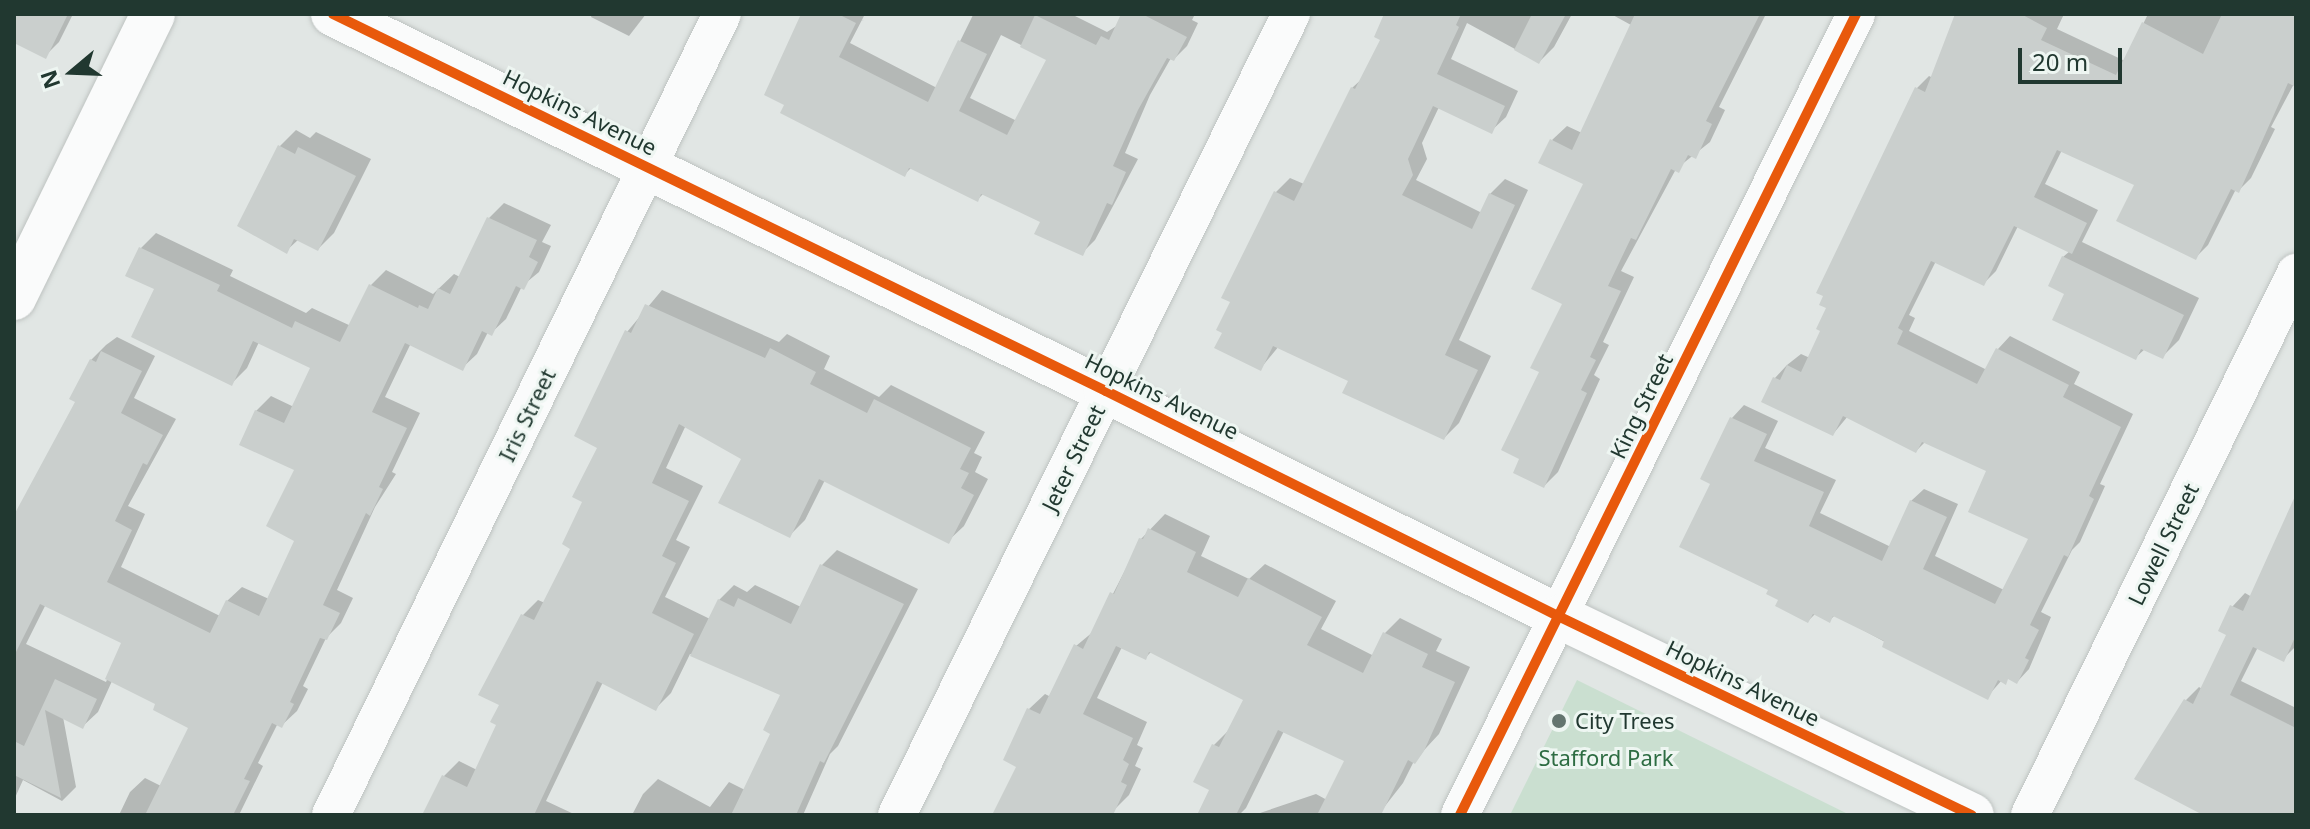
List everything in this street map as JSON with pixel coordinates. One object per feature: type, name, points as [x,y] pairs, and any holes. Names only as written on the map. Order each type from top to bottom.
[{"type":"street","points":[[14,298],[153,14]]},
{"type":"street","name":"Hopkins Avenue","points":[[333,14],[1106,391],[1560,617],[1972,815]]},
{"type":"street","name":"Iris Street","points":[[331,815],[722,14]]},
{"type":"street","name":"Jeter Street","points":[[897,815],[1291,14]]},
{"type":"street","name":"King Street","points":[[1460,815],[1856,14]]},
{"type":"street","name":"Lowell Street","points":[[2030,815],[2296,273]]},
{"type":"green space","name":"Stafford Park","points":[[1577,680],[1850,815],[1510,815]]},
{"type":"building","points":[[14,14],[68,14],[46,59],[14,43]]},
{"type":"building","points":[[801,14],[838,14],[856,23],[839,57],[928,102],[958,40],[987,54],[959,111],[1007,135],[1046,60],[1020,47],[1035,15],[1096,45],[1101,36],[1109,40],[1121,14],[1142,14],[1187,37],[1174,61],[1167,58],[1138,110],[1113,166],[1126,172],[1112,205],[1107,203],[1083,256],[1034,234],[1040,222],[981,194],[978,202],[909,168],[905,177],[780,113],[784,105],[764,95]]},
{"type":"building","points":[[1384,14],[1461,14],[1456,25],[1459,27],[1437,74],[1505,106],[1492,134],[1433,106],[1408,159],[1413,175],[1402,195],[1472,229],[1489,193],[1515,205],[1445,355],[1478,370],[1444,440],[1342,393],[1348,381],[1273,346],[1261,371],[1214,348],[1222,333],[1216,330],[1230,302],[1221,298],[1274,191],[1294,201],[1351,87],[1355,89],[1380,40],[1374,37]]},
{"type":"building","points":[[1532,14],[1566,14],[1539,64],[1514,50]]},
{"type":"building","points":[[1635,14],[1760,14],[1706,121],[1712,124],[1696,159],[1688,155],[1679,173],[1671,169],[1636,240],[1631,238],[1608,286],[1621,291],[1590,357],[1596,360],[1581,390],[1587,393],[1544,488],[1513,473],[1519,459],[1501,450],[1539,372],[1530,368],[1562,304],[1531,289],[1583,184],[1538,163],[1550,139],[1572,150]]},
{"type":"building","points":[[1955,14],[2021,14],[2047,28],[2041,40],[2116,75],[2142,22],[2203,54],[2222,14],[2296,14],[2296,87],[2288,83],[2239,193],[2231,189],[2196,260],[2116,221],[2134,185],[2057,150],[2034,197],[2087,223],[2072,254],[2014,226],[1984,286],[1931,261],[1898,328],[1903,331],[1897,344],[1977,384],[1996,348],[2069,385],[2063,397],[2121,427],[2089,496],[2094,499],[2068,557],[2064,555],[2030,625],[2039,630],[2025,658],[2029,660],[2017,684],[2008,679],[2006,685],[1998,680],[1988,700],[1882,647],[1884,641],[1833,616],[1830,623],[1813,614],[1808,623],[1775,606],[1778,600],[1766,594],[1768,590],[1679,547],[1710,484],[1700,479],[1730,417],[1767,434],[1754,461],[1824,492],[1809,526],[1882,561],[1910,500],[1947,517],[1923,569],[1995,604],[2028,539],[1968,512],[1986,471],[1922,442],[1916,453],[1843,416],[1833,436],[1761,402],[1773,377],[1780,380],[1787,365],[1801,372],[1820,331],[1816,329],[1826,308],[1819,305],[1823,296],[1816,293],[1915,87],[1925,92]]},
{"type":"building","points":[[278,145],[295,154],[298,147],[356,176],[318,251],[294,239],[287,254],[237,226]]},
{"type":"building","points":[[487,217],[537,240],[529,257],[538,262],[524,290],[516,286],[492,336],[482,331],[463,371],[405,343],[372,412],[407,428],[379,487],[383,489],[370,516],[366,513],[323,605],[340,613],[327,640],[320,638],[290,702],[294,704],[282,728],[272,723],[244,779],[250,781],[233,815],[145,815],[188,728],[153,710],[155,704],[105,679],[121,643],[40,604],[14,656],[14,515],[75,402],[69,399],[90,359],[96,362],[101,351],[142,371],[121,413],[163,435],[147,465],[143,463],[115,521],[132,530],[107,582],[210,633],[226,600],[259,616],[294,541],[266,526],[294,470],[239,445],[255,410],[284,423],[310,368],[253,341],[232,386],[131,337],[154,289],[125,276],[139,247],[220,285],[217,291],[292,328],[295,321],[340,342],[369,284],[418,308],[419,305],[428,309],[438,288],[450,294]]},
{"type":"building","points":[[2062,256],[2184,315],[2163,359],[2141,349],[2136,360],[2052,320],[2064,294],[2048,286]]},
{"type":"building","points":[[645,304],[765,358],[770,348],[816,372],[810,384],[867,413],[874,399],[971,448],[960,469],[969,473],[961,488],[974,495],[949,544],[819,479],[790,538],[718,503],[741,459],[679,424],[652,483],[689,501],[662,556],[676,563],[652,613],[694,634],[656,711],[597,681],[534,815],[422,815],[442,775],[467,787],[496,725],[490,722],[499,705],[478,695],[521,614],[534,620],[570,549],[562,544],[582,502],[572,497],[597,448],[574,436],[625,330],[631,333]]},
{"type":"building","points":[[2296,494],[2296,635],[2284,662],[2253,647],[2230,695],[2296,728],[2296,815],[2203,815],[2134,779],[2184,699],[2193,704],[2226,635],[2218,631],[2230,605],[2243,611]]},
{"type":"building","points":[[1148,528],[1196,552],[1187,572],[1238,597],[1248,578],[1322,617],[1307,645],[1363,673],[1383,632],[1428,654],[1422,667],[1455,682],[1424,751],[1415,764],[1408,760],[1381,815],[1317,815],[1344,761],[1278,730],[1236,815],[1197,815],[1209,790],[1193,782],[1212,744],[1219,747],[1243,700],[1149,652],[1146,660],[1116,646],[1083,714],[1133,738],[1123,760],[1129,764],[1121,782],[1127,785],[1113,815],[992,815],[1016,767],[1003,760],[1027,708],[1040,714],[1074,644],[1083,649],[1110,592],[1114,594],[1139,538],[1143,539]]},
{"type":"building","points":[[820,564],[904,604],[824,763],[820,761],[796,815],[731,815],[770,734],[763,730],[780,695],[690,656],[718,599],[734,607],[738,598],[791,624]]},
{"type":"building","points":[[55,679],[97,699],[83,729],[45,710],[61,798],[14,775],[14,741],[24,746]]},
{"type":"cycle path","points":[[333,14],[1106,391],[1560,617],[1972,815]]},
{"type":"cycle path","points":[[1460,815],[1856,14]]},
{"type":"place","name":"City Trees","points":[[1559,721]]}]
